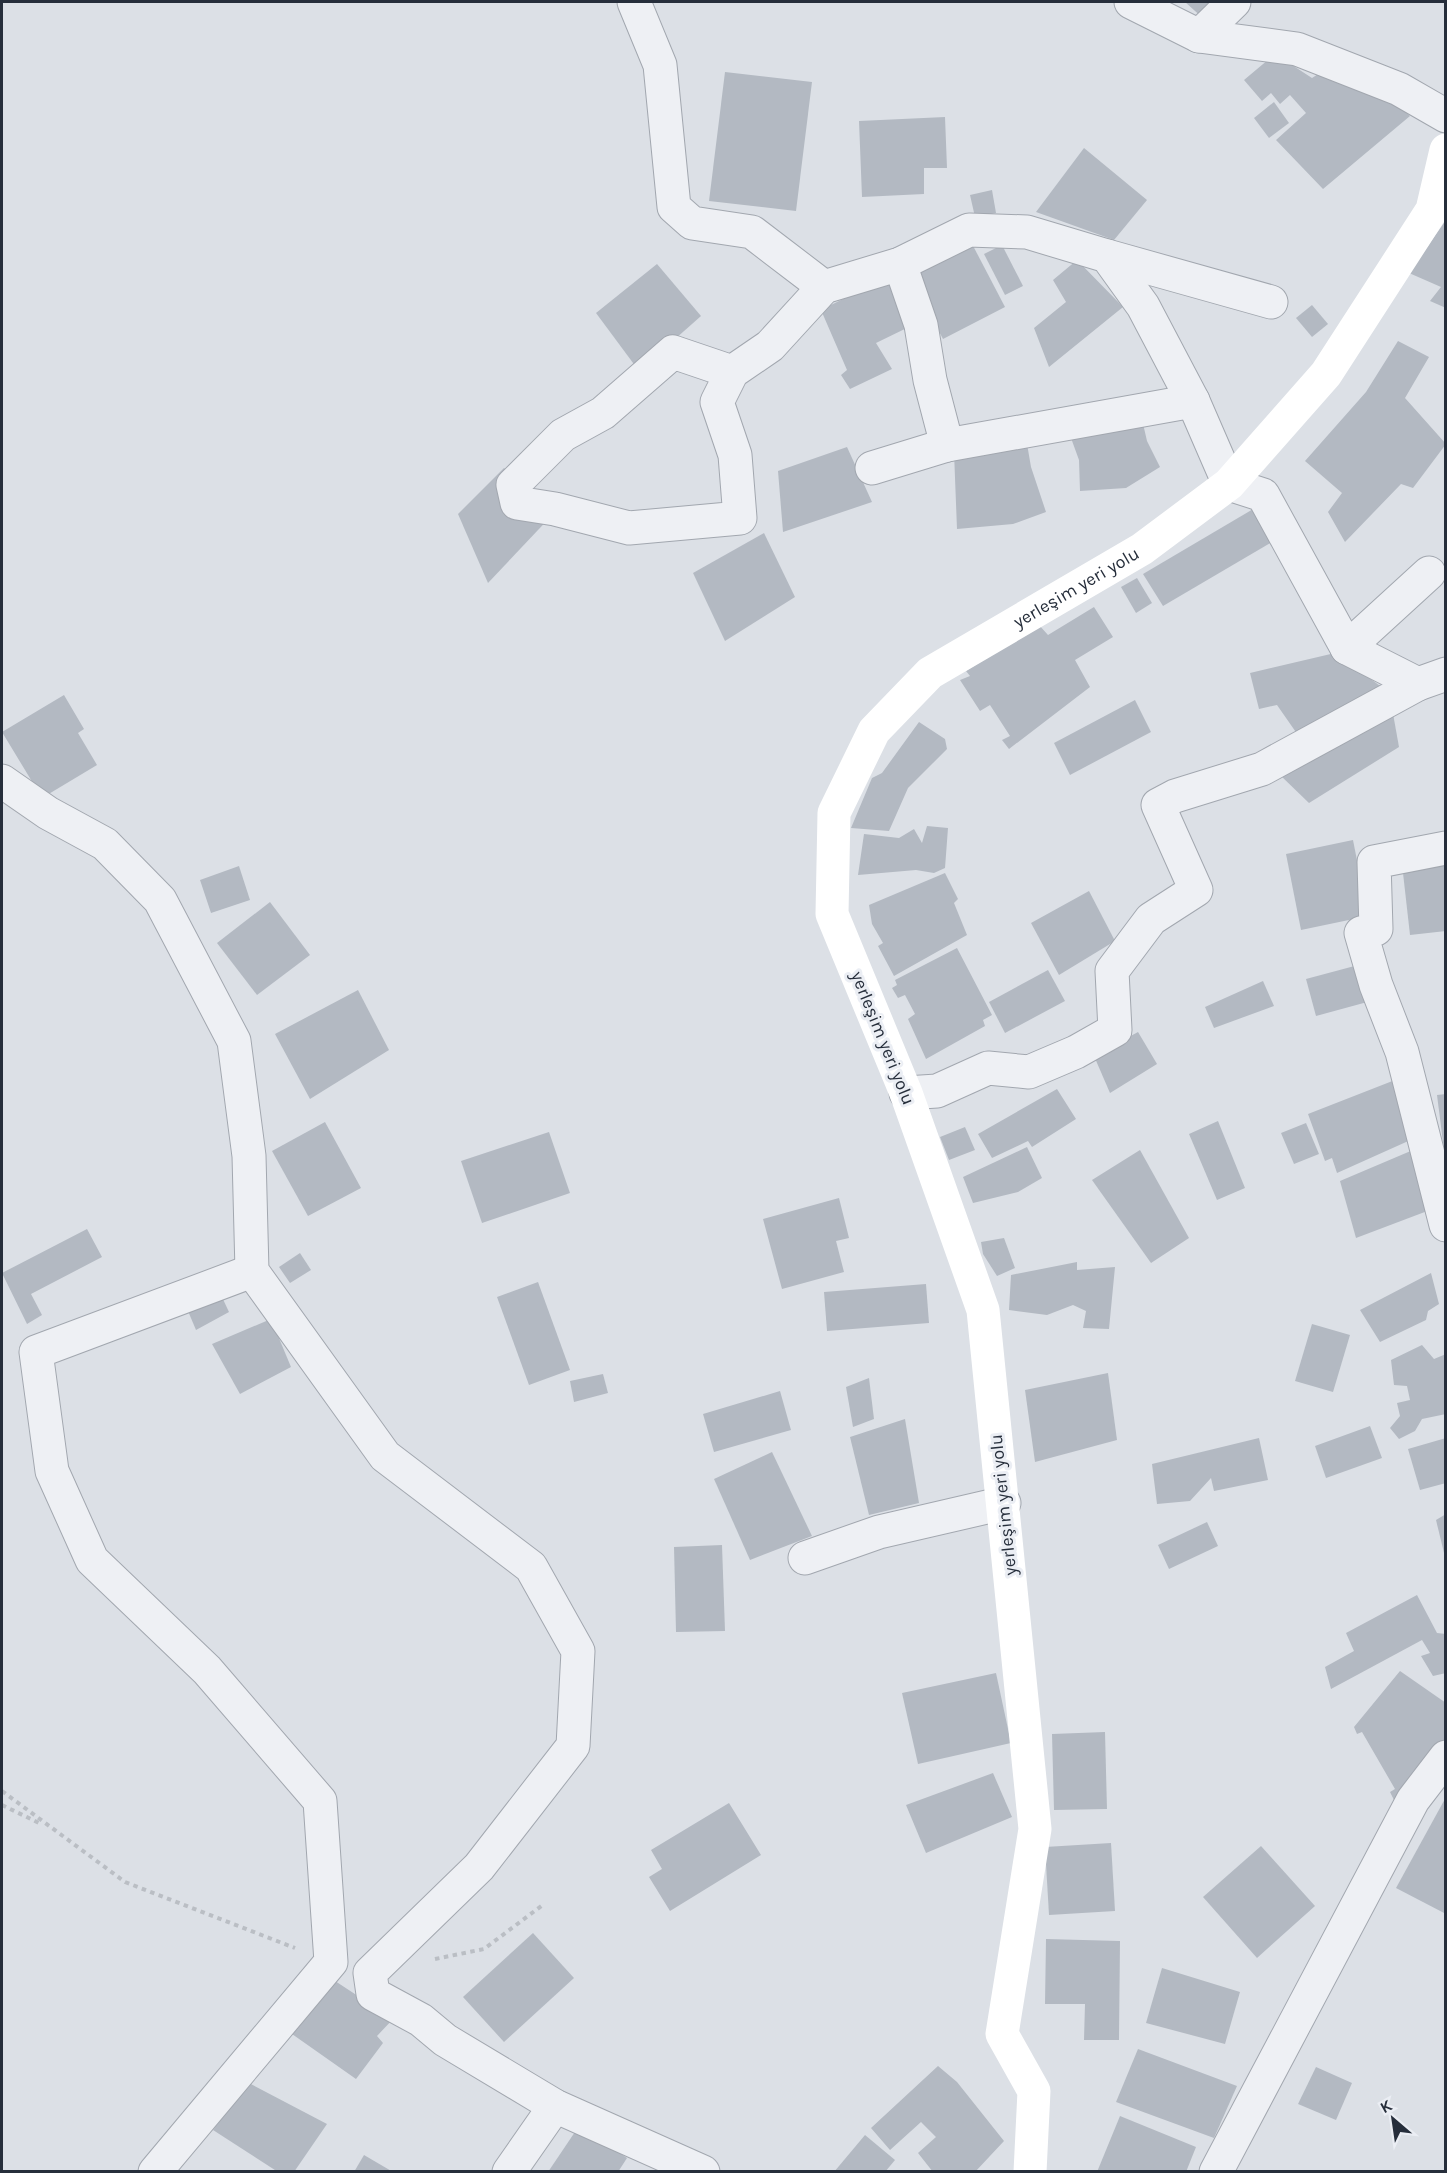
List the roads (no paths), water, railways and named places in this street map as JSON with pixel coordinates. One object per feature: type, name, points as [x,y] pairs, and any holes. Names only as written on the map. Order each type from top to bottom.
[{"type":"street","points":[[634,2],[660,65],[674,207],[692,223],[752,232],[824,286]]},
{"type":"street","points":[[1131,2],[1199,36],[1297,49],[1399,89],[1446,116]]},
{"type":"street","points":[[1199,36],[1234,2]]},
{"type":"street","name":"yerleşim yeri yolu","points":[[1030,2172],[1034,2091],[1002,2034],[1035,1829],[983,1310],[906,1093],[832,914],[834,813],[874,731],[930,673],[1142,549],[1228,484],[1326,374],[1432,210],[1446,150]]},
{"type":"street","points":[[732,372],[673,352],[603,413],[563,435],[513,485],[517,503],[555,509],[629,528],[740,518],[735,454],[717,402],[732,372],[770,346],[824,286],[900,264],[969,230],[1027,232],[1271,302]]},
{"type":"street","points":[[1107,256],[1143,306],[1193,400],[1228,484],[1263,495],[1347,648],[1432,679]]},
{"type":"street","points":[[900,264],[921,325],[930,380],[947,445]]},
{"type":"street","points":[[872,468],[947,445],[1193,400]]},
{"type":"street","points":[[1347,648],[1429,573]]},
{"type":"street","points":[[906,1093],[937,1091],[988,1068],[1029,1072],[1076,1052],[1115,1030],[1112,971],[1151,919],[1196,890],[1158,805],[1175,796],[1262,768],[1432,679]]},
{"type":"street","points":[[2,781],[48,813],[105,844],[160,900],[234,1041],[249,1156],[252,1271],[385,1456],[531,1567],[578,1651],[573,1746],[479,1867],[370,1973],[374,1994],[421,2020],[445,2040],[555,2106],[703,2172]]},
{"type":"street","points":[[1446,848],[1374,862],[1376,929],[1361,933],[1376,985],[1402,1052],[1446,1226]]},
{"type":"street","points":[[155,2172],[331,1962],[320,1801],[207,1670],[92,1560],[52,1471],[36,1352],[252,1271]]},
{"type":"street","points":[[805,1558],[879,1532],[1004,1503]]},
{"type":"street","points":[[1216,2172],[1413,1800],[1446,1757]]},
{"type":"street","points":[[509,2172],[555,2106]]}]
